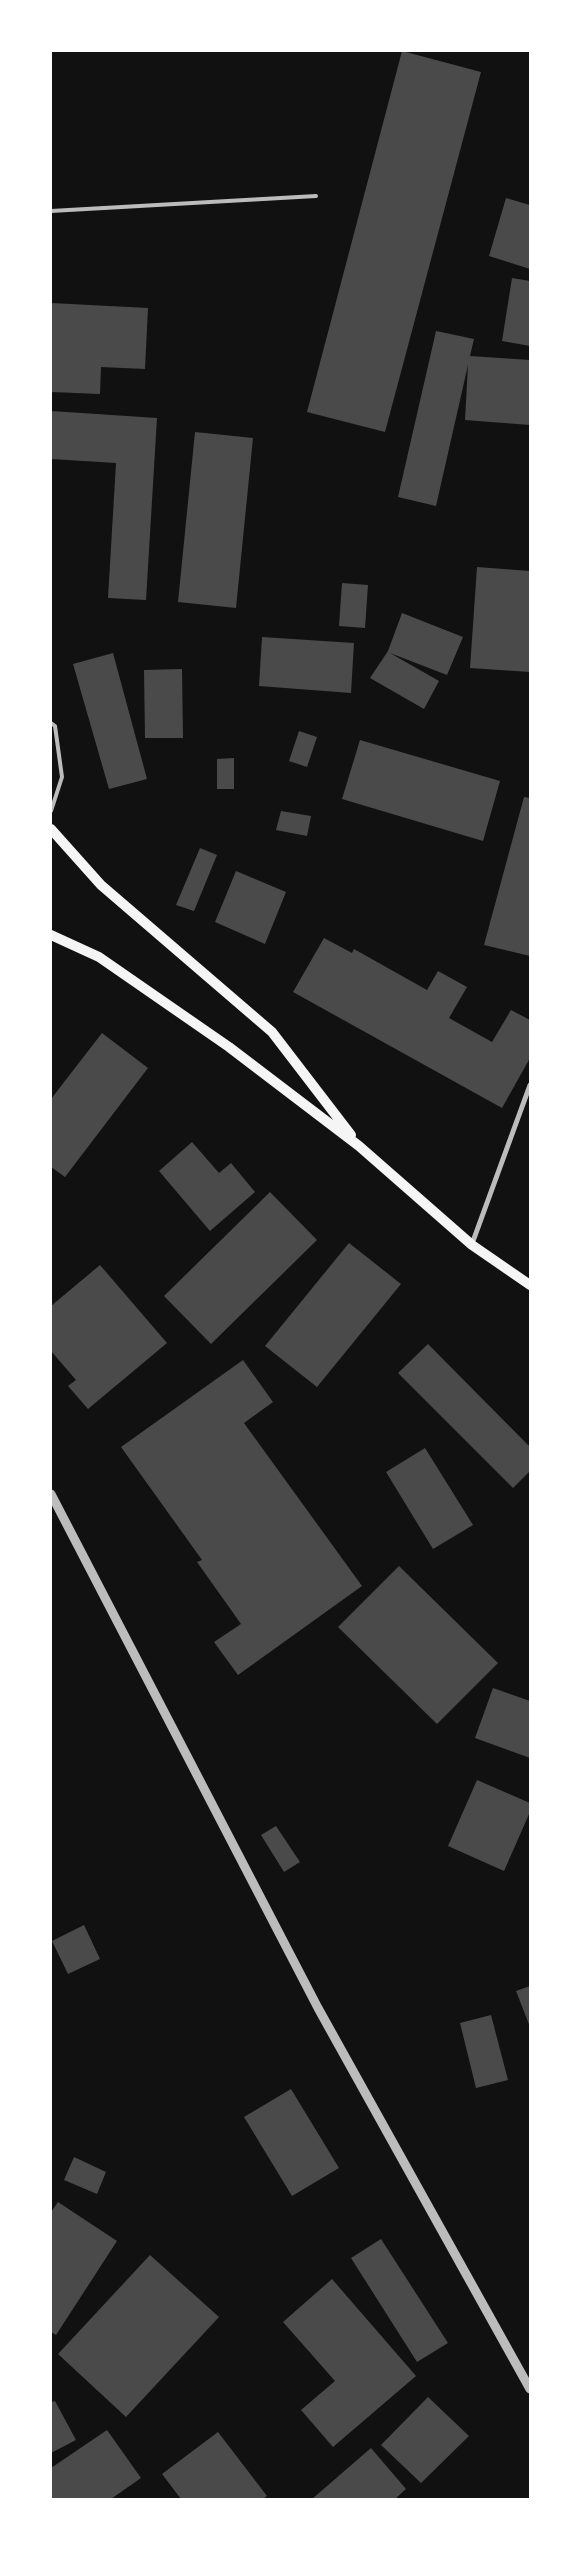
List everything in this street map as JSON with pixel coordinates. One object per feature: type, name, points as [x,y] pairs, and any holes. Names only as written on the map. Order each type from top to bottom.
[{"type":"main road","points":[[51,829],[101,885],[272,1032],[359,1146]]},
{"type":"main road","points":[[51,935],[99,957],[229,1047],[359,1146],[472,1245],[530,1285]]},
{"type":"street","points":[[472,1245],[530,1085]]},
{"type":"street","points":[[51,1494],[318,2008],[530,2389]]},
{"type":"lane","points":[[51,211],[316,196]]},
{"type":"lane","points":[[51,723],[55,726],[62,777],[51,811]]},
{"type":"building","points":[[402,51],[481,72],[385,432],[307,412]]},
{"type":"building","points":[[506,198],[530,205],[530,269],[489,256]]},
{"type":"building","points":[[512,278],[530,281],[530,346],[502,341]]},
{"type":"building","points":[[51,303],[148,308],[145,369],[101,367],[100,394],[51,392]]},
{"type":"building","points":[[436,331],[474,339],[470,356],[530,360],[530,425],[465,420],[468,365],[436,506],[398,497]]},
{"type":"building","points":[[51,411],[157,418],[146,600],[108,598],[116,463],[51,459]]},
{"type":"building","points":[[195,432],[253,438],[236,608],[178,602]]},
{"type":"building","points":[[477,567],[530,571],[530,672],[470,668]]},
{"type":"building","points":[[342,583],[368,585],[365,628],[339,626]]},
{"type":"building","points":[[402,613],[463,637],[447,675],[390,653],[439,681],[424,709],[370,678],[388,651]]},
{"type":"building","points":[[262,637],[354,643],[351,693],[259,686]]},
{"type":"building","points":[[113,653],[147,779],[109,789],[73,664]]},
{"type":"building","points":[[182,669],[183,738],[145,738],[144,670]]},
{"type":"building","points":[[299,731],[317,737],[307,767],[289,761]]},
{"type":"building","points":[[360,740],[500,781],[483,841],[342,799]]},
{"type":"building","points":[[234,758],[234,789],[217,789],[217,759]]},
{"type":"building","points":[[524,797],[530,798],[530,956],[484,945]]},
{"type":"building","points":[[281,811],[311,816],[307,836],[276,830]]},
{"type":"building","points":[[200,848],[217,855],[194,911],[176,905]]},
{"type":"building","points":[[236,871],[286,892],[265,944],[215,922]]},
{"type":"building","points":[[324,938],[352,953],[354,949],[427,990],[438,971],[467,987],[449,1018],[492,1042],[511,1010],[530,1020],[530,1058],[502,1108],[293,992]]},
{"type":"building","points":[[102,1033],[148,1068],[65,1177],[51,1167],[51,1099]]},
{"type":"building","points":[[192,1142],[219,1173],[231,1163],[255,1192],[210,1231],[159,1171]]},
{"type":"building","points":[[270,1192],[317,1240],[211,1344],[164,1296]]},
{"type":"building","points":[[349,1243],[401,1284],[317,1387],[265,1346]]},
{"type":"building","points":[[100,1265],[167,1343],[88,1409],[68,1386],[76,1380],[51,1351],[51,1306]]},
{"type":"building","points":[[428,1344],[530,1447],[530,1471],[513,1488],[398,1373]]},
{"type":"building","points":[[243,1360],[273,1402],[244,1423],[362,1586],[238,1675],[214,1642],[241,1624],[197,1562],[202,1560],[121,1447]]},
{"type":"building","points":[[425,1448],[473,1525],[433,1549],[386,1472]]},
{"type":"building","points":[[399,1566],[498,1663],[437,1724],[338,1627]]},
{"type":"building","points":[[493,1688],[530,1701],[530,1758],[475,1738]]},
{"type":"building","points":[[477,1780],[530,1803],[530,1812],[504,1871],[448,1846]]},
{"type":"building","points":[[276,1826],[300,1862],[284,1872],[261,1835]]},
{"type":"building","points":[[84,1925],[100,1959],[68,1974],[52,1941]]},
{"type":"building","points":[[530,1986],[530,2027],[516,1991]]},
{"type":"building","points":[[491,2015],[508,2080],[476,2088],[460,2023]]},
{"type":"building","points":[[291,2089],[339,2168],[292,2196],[244,2117]]},
{"type":"building","points":[[74,2157],[106,2172],[97,2194],[64,2180]]},
{"type":"building","points":[[58,2202],[117,2241],[56,2335],[51,2332],[51,2212]]},
{"type":"building","points":[[381,2239],[448,2343],[417,2362],[351,2258]]},
{"type":"building","points":[[150,2255],[219,2317],[126,2417],[58,2354]]},
{"type":"building","points":[[332,2279],[416,2376],[333,2447],[301,2410],[335,2381],[283,2322]]},
{"type":"building","points":[[428,2397],[469,2436],[421,2483],[381,2445]]},
{"type":"building","points":[[55,2401],[76,2440],[51,2453],[51,2402]]},
{"type":"building","points":[[107,2430],[141,2478],[111,2499],[51,2499],[51,2468]]},
{"type":"building","points":[[218,2432],[267,2496],[263,2499],[181,2499],[162,2474]]},
{"type":"building","points":[[371,2448],[406,2489],[395,2499],[312,2499]]}]
